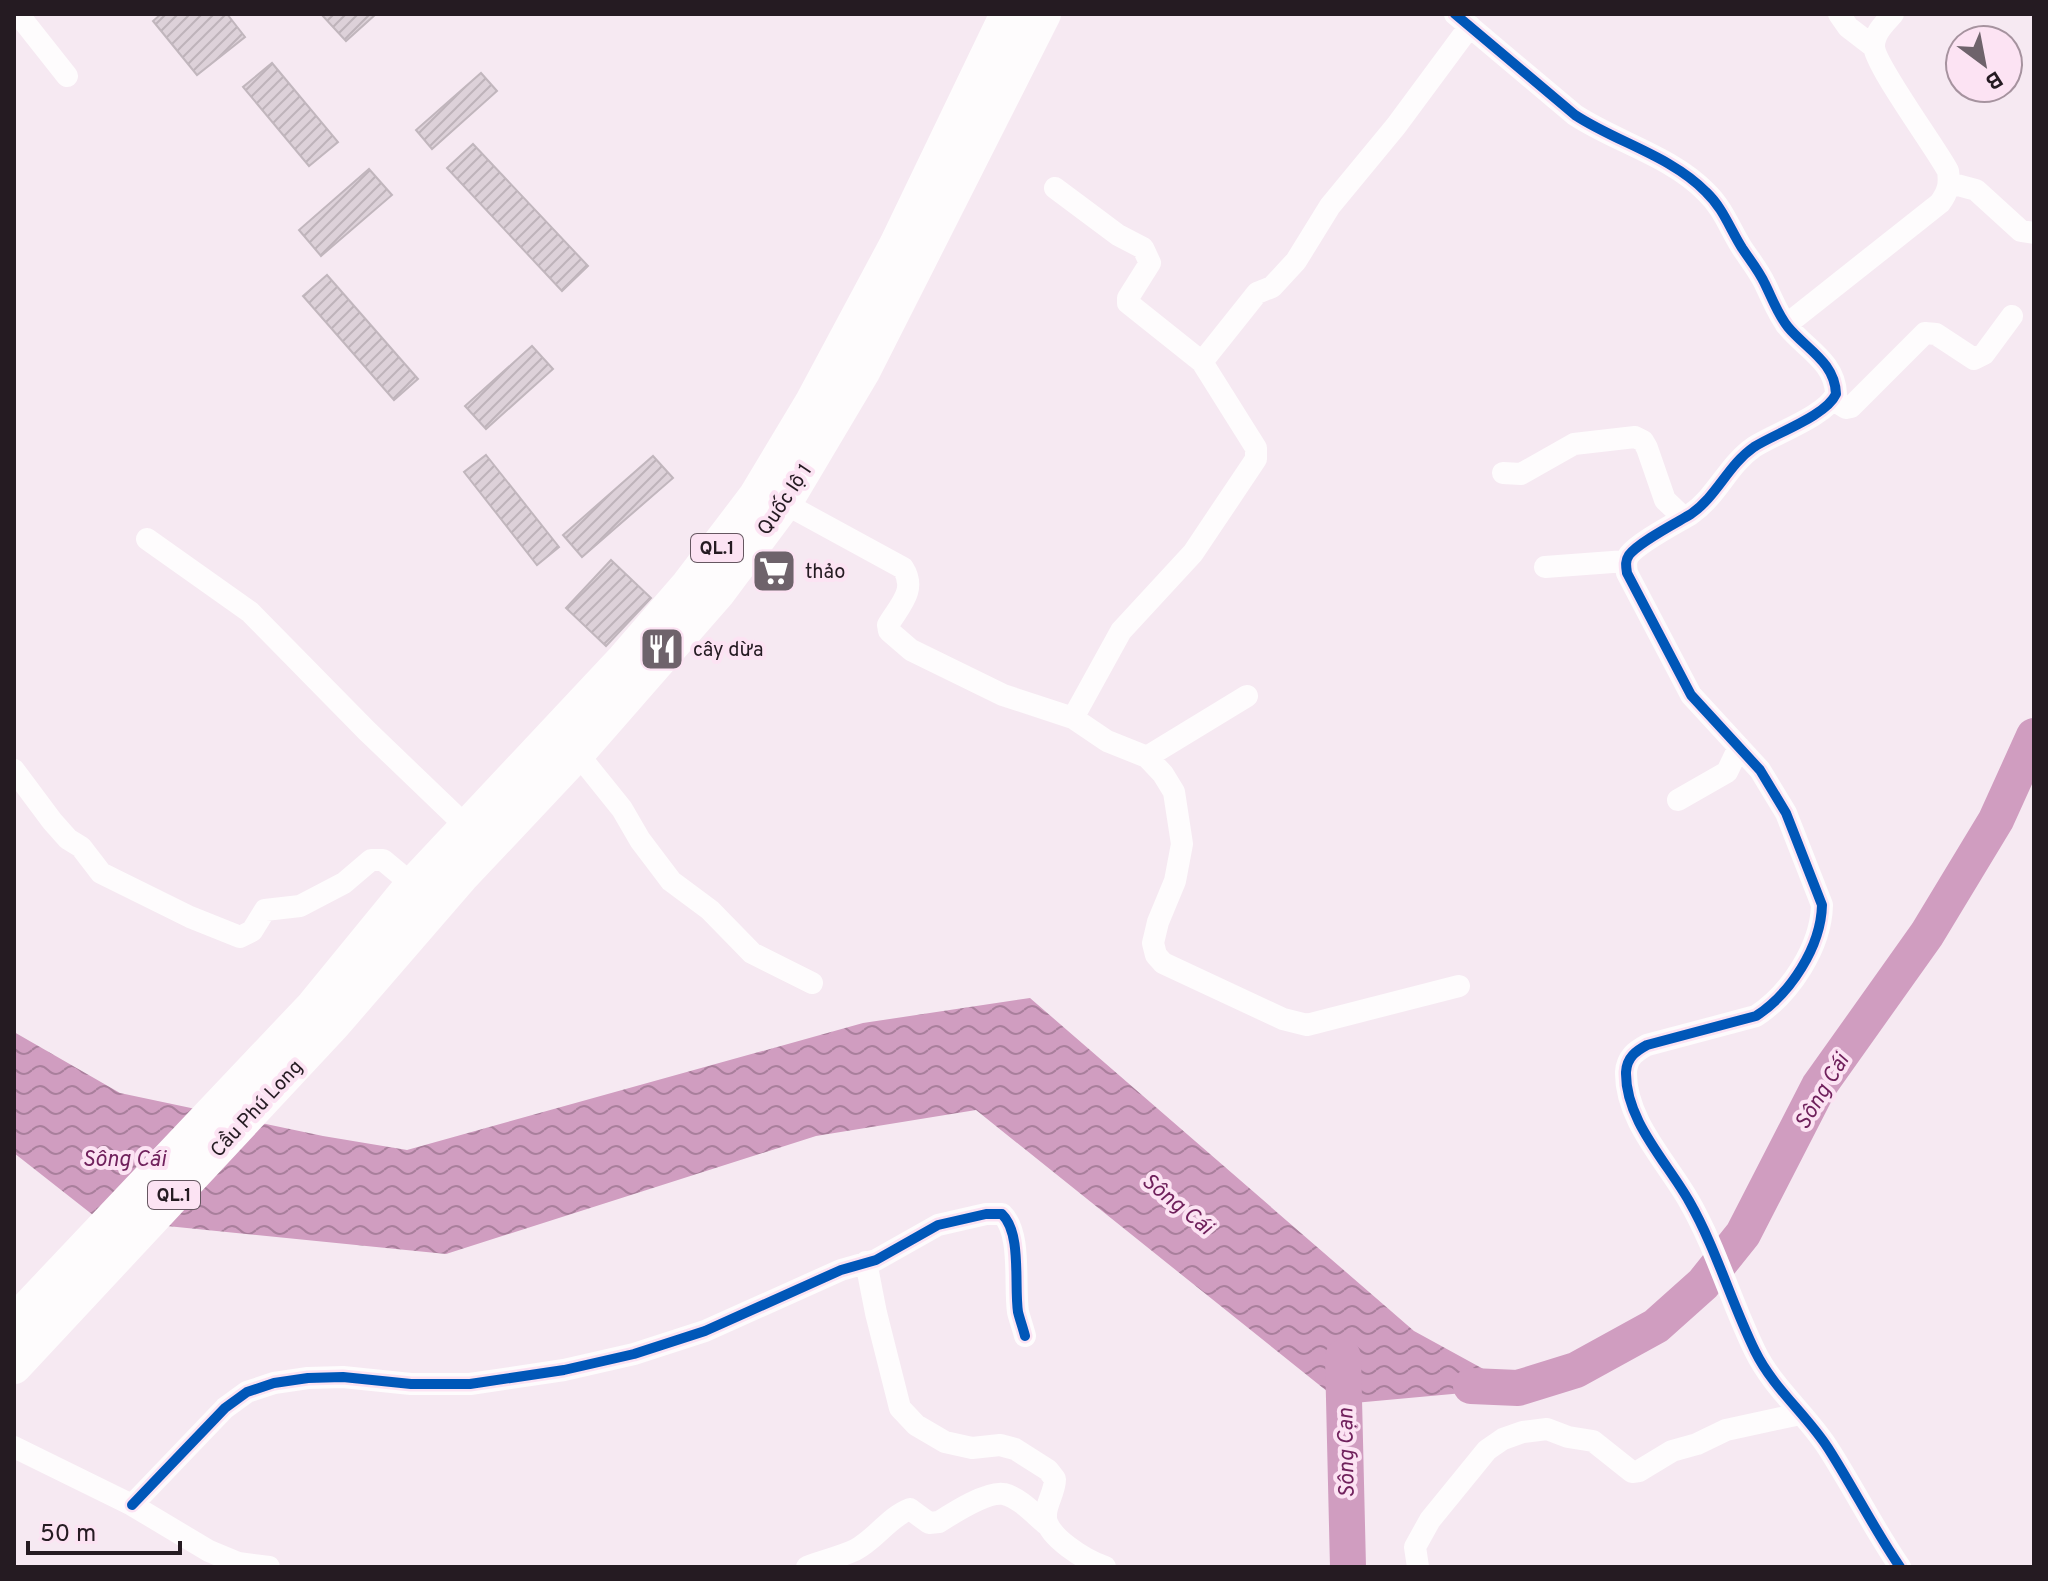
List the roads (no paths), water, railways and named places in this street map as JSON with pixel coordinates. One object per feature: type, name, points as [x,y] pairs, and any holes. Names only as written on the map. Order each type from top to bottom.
[{"type":"highway","name":"Quốc lộ 1","points":[[324,1015],[413,885],[624,660],[689,585],[756,497],[813,402],[897,245],[1008,14]]},
{"type":"highway","name":"Quốc lộ 1","points":[[324,1015],[577,753],[717,593],[784,503],[863,370],[1043,14]]},
{"type":"highway","name":"Cầu Phú Long","points":[[14,1323],[324,1015]]},
{"type":"highway","name":"Cầu Phú Long","points":[[14,1366],[324,1015]]},
{"type":"street","points":[[18,14],[67,76]]},
{"type":"street","points":[[1786,325],[1940,203],[1950,183],[1942,159],[1883,67],[1874,47],[1854,33],[1839,14]]},
{"type":"street","points":[[1874,47],[1876,35],[1893,14]]},
{"type":"street","points":[[1202,362],[1257,293],[1272,287],[1296,261],[1330,206],[1396,126],[1462,20],[1575,115],[1665,163],[1706,192],[1721,208],[1742,249],[1761,275],[1786,325],[1829,368],[1836,382],[1833,400],[1754,447],[1731,469],[1713,495],[1634,550],[1626,561],[1627,573],[1683,683],[1760,770],[1786,813],[1820,895],[1822,917],[1811,951],[1779,999],[1769,1008],[1756,1016],[1638,1049],[1629,1060],[1626,1072],[1635,1110],[1690,1202],[1756,1353],[1827,1446],[1900,1567]]},
{"type":"street","points":[[1950,183],[1976,190],[2021,231],[2034,233]]},
{"type":"street","points":[[1055,188],[1118,235],[1143,248],[1150,263],[1128,298],[1128,303],[1202,362],[1256,448],[1256,459],[1193,553],[1121,631],[1073,718]]},
{"type":"street","points":[[1833,400],[1846,408],[1851,407],[1925,333],[1936,334],[1978,359],[2012,316]]},
{"type":"street","points":[[1503,473],[1521,474],[1574,444],[1635,437],[1643,441],[1647,448],[1665,500],[1684,518]]},
{"type":"street","points":[[784,503],[903,568],[910,578],[910,588],[888,625],[898,641],[1003,695],[1073,718],[1107,741],[1147,757],[1163,774],[1174,792],[1182,844],[1175,881],[1153,943],[1156,955],[1163,963],[1283,1019],[1307,1025],[1459,986]]},
{"type":"street","points":[[147,539],[250,612],[467,827]]},
{"type":"street","points":[[1545,567],[1626,561]]},
{"type":"street","points":[[1147,757],[1247,696]]},
{"type":"street","points":[[1678,800],[1727,772],[1739,747]]},
{"type":"street","points":[[577,753],[622,809],[649,853],[671,881],[710,910],[752,953],[812,983]]},
{"type":"street","points":[[14,770],[52,821],[68,839],[81,847],[101,873],[190,917],[240,937],[252,931],[265,910],[300,906],[344,883],[371,860],[383,860],[413,885]]},
{"type":"street","points":[[132,1505],[225,1408],[247,1392],[274,1383],[308,1378],[470,1384],[564,1370],[634,1354],[705,1331],[841,1270],[903,1246],[938,1225],[986,1214],[1002,1214],[1008,1220],[1017,1261],[1019,1313],[1025,1336]]},
{"type":"street","points":[[866,1262],[900,1408],[916,1425],[945,1442],[972,1448],[1000,1445],[1015,1449],[1048,1470],[1055,1479],[1055,1492],[1046,1512],[1046,1524]]},
{"type":"street","points":[[1418,1567],[1415,1547],[1430,1520],[1487,1450],[1503,1439],[1547,1429],[1568,1437],[1593,1441],[1632,1472],[1672,1451],[1697,1444],[1726,1430],[1800,1414]]},
{"type":"street","points":[[14,1447],[132,1505],[209,1551],[238,1563],[269,1567]]},
{"type":"street","points":[[807,1567],[855,1550],[881,1532],[900,1513],[910,1509],[929,1523],[939,1522],[991,1495],[1004,1494],[1022,1504],[1052,1533],[1090,1562],[1105,1567]]},
{"type":"water","name":"Sông Cái","points":[[1030,998],[1414,1331],[1518,1388],[1343,1404],[976,1110],[816,1136],[446,1254],[98,1219],[14,1153],[14,1032],[120,1093],[323,1136],[407,1150],[863,1023]]},
{"type":"waterway","name":"Sông Cái","points":[[1471,1386],[1518,1388],[1576,1370],[1656,1326],[1703,1284],[1743,1234],[1819,1086],[1927,934],[1996,820],[2034,736]]},
{"type":"waterway","name":"Sông Cạn","points":[[1343,1357],[1348,1567]]},
{"type":"place","name":"thảo","points":[[774,571]]},
{"type":"place","name":"cây dừa","points":[[662,649]]}]
